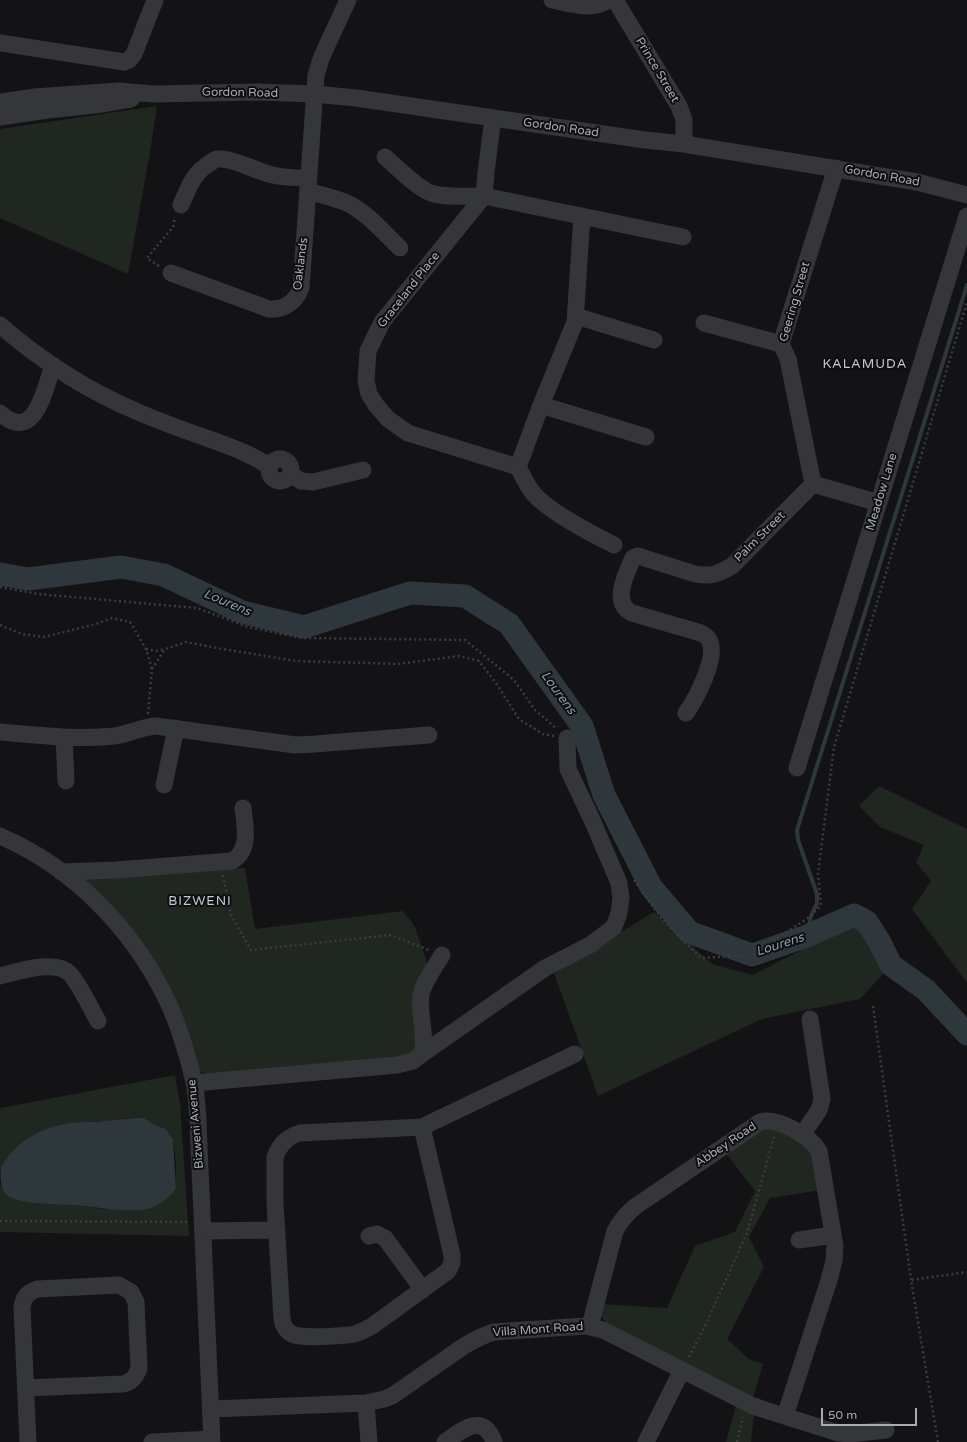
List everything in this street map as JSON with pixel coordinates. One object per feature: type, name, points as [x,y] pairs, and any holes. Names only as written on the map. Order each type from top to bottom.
[{"type":"street","points":[[0,43],[124,62],[129,60],[134,54],[155,0]]},
{"type":"street","name":"Oaklands","points":[[171,273],[269,309],[276,310],[287,306],[298,295],[301,288],[316,75],[318,65],[348,0]]},
{"type":"street","points":[[552,0],[590,6],[601,5],[609,0]]},
{"type":"street","name":"Prince Street","points":[[615,0],[679,106],[684,120],[684,144]]},
{"type":"street","name":"Gordon Road","points":[[0,102],[35,97],[119,91],[153,94],[207,92],[314,94],[356,98],[645,140],[684,144],[917,182],[967,194]]},
{"type":"street","name":"Gordon Road","points":[[0,117],[102,104],[153,94]]},
{"type":"street","points":[[484,196],[493,118]]},
{"type":"street","points":[[385,157],[420,186],[431,193],[484,196],[683,237]]},
{"type":"street","points":[[181,205],[192,180],[198,171],[214,160],[228,160],[270,175],[287,178],[309,185],[347,203],[374,222],[400,248]]},
{"type":"street","name":"Geering Street","points":[[813,484],[788,359],[781,344],[836,168]]},
{"type":"street","name":"Graceland Place","points":[[484,196],[382,322],[368,351],[366,381],[369,394],[376,405],[388,419],[408,433],[518,467]]},
{"type":"street","points":[[582,216],[575,322],[541,405],[518,467],[528,485],[540,500],[591,533],[614,545]]},
{"type":"street","name":"Meadow Lane","points":[[797,768],[967,216]]},
{"type":"street","points":[[576,316],[654,340]]},
{"type":"street","points":[[704,323],[781,344]]},
{"type":"street","points":[[0,325],[53,365],[115,402],[243,452],[260,460],[270,467],[273,462],[282,460],[289,465],[290,474],[301,481],[313,482],[363,470]]},
{"type":"street","points":[[0,413],[10,420],[19,422],[25,421],[35,415],[53,365]]},
{"type":"street","points":[[541,405],[646,437]]},
{"type":"street","points":[[813,484],[879,502]]},
{"type":"street","name":"Palm Street","points":[[686,713],[703,682],[712,650],[710,642],[702,633],[632,613],[625,609],[621,600],[621,593],[632,561],[635,556],[642,557],[705,576],[722,572],[732,566],[813,484]]},
{"type":"street","points":[[0,732],[64,737],[115,736],[146,726],[156,726],[295,744],[315,744],[429,735]]},
{"type":"street","points":[[164,785],[176,728]]},
{"type":"street","points":[[64,737],[66,781]]},
{"type":"street","points":[[194,1084],[397,1064],[412,1061],[545,968],[590,945],[614,927],[619,913],[621,898],[619,883],[568,768],[567,738]]},
{"type":"street","points":[[61,872],[116,870],[232,860],[238,857],[242,851],[246,835],[243,808]]},
{"type":"street","name":"Bizweni Avenue","points":[[0,836],[17,843],[51,864],[77,884],[100,905],[136,948],[150,968],[165,997],[176,1024],[194,1084],[199,1146],[212,1440]]},
{"type":"street","points":[[422,1054],[424,1038],[421,1002],[422,993],[442,955]]},
{"type":"street","points":[[0,976],[54,966],[64,969],[73,978],[98,1021]]},
{"type":"street","points":[[802,1135],[818,1110],[822,1099],[810,1018]]},
{"type":"street","points":[[422,1127],[452,1259],[446,1274],[364,1331],[346,1335],[304,1336],[292,1334],[285,1327],[282,1319],[274,1163],[277,1150],[289,1137],[300,1133],[422,1127],[575,1054]]},
{"type":"street","name":"Abbey Road","points":[[590,1326],[615,1231],[620,1221],[627,1213],[756,1124],[765,1121],[778,1122]]},
{"type":"street","points":[[778,1122],[786,1125],[811,1141],[819,1151],[835,1253],[829,1280],[785,1416]]},
{"type":"street","points":[[203,1227],[277,1230]]},
{"type":"street","points":[[369,1236],[377,1234],[385,1238],[423,1290]]},
{"type":"street","points":[[799,1240],[833,1235]]},
{"type":"street","points":[[26,1388],[123,1384],[132,1380],[135,1377],[138,1368],[136,1302],[131,1292],[119,1285],[37,1288],[29,1292],[24,1299],[22,1307],[28,1442]]},
{"type":"street","name":"Villa Mont Road","points":[[211,1409],[366,1403],[392,1396],[470,1342],[485,1335],[494,1332],[590,1326],[603,1330],[747,1403],[838,1432],[850,1438],[886,1430]]},
{"type":"street","points":[[646,1442],[682,1370]]},
{"type":"street","points":[[366,1403],[369,1442]]},
{"type":"street","points":[[445,1442],[472,1425],[483,1427],[488,1430],[494,1442]]},
{"type":"street","points":[[152,1442],[212,1440]]},
{"type":"path","points":[[171,273],[147,258],[173,227],[177,210],[181,205]]},
{"type":"path","points":[[630,874],[662,919],[701,958],[752,955],[811,916],[822,905],[818,874],[834,747],[967,302]]},
{"type":"path","points":[[0,587],[38,594],[197,608],[248,627],[302,638],[465,640],[514,680],[535,710],[567,738]]},
{"type":"path","points":[[0,625],[22,634],[44,636],[96,624],[112,618],[130,622],[146,649],[152,670],[146,726]]},
{"type":"path","points":[[146,649],[156,651],[186,642],[296,661],[398,664],[459,656],[479,661],[496,683],[519,719],[543,734],[567,738]]},
{"type":"path","points":[[152,670],[165,649]]},
{"type":"path","points":[[220,862],[232,915],[251,950],[391,936],[442,955]]},
{"type":"path","points":[[872,1006],[911,1280],[938,1442]]},
{"type":"path","points":[[682,1370],[705,1326],[747,1233],[778,1122]]},
{"type":"path","points":[[0,1222],[203,1227]]},
{"type":"path","points":[[911,1280],[967,1272]]},
{"type":"path","points":[[736,1442],[747,1403]]},
{"type":"shaded area","points":[[157,106],[128,274],[0,218],[0,129]]},
{"type":"shaded area","points":[[879,786],[967,829],[967,983],[912,909],[931,881],[916,862],[924,845],[880,827],[859,806]]},
{"type":"shaded area","points":[[245,868],[255,929],[403,911],[414,925],[428,969],[420,1042],[406,1060],[213,1077],[198,1070],[188,1034],[82,877],[85,873]]},
{"type":"shaded area","points":[[654,912],[712,964],[753,975],[842,929],[857,924],[875,948],[884,973],[860,999],[762,1019],[598,1096],[554,973]]},
{"type":"shaded area","points":[[175,1075],[180,1104],[189,1236],[0,1232],[0,1184],[1,1187],[75,1205],[103,1209],[147,1209],[176,1188],[176,1157],[173,1141],[164,1128],[144,1119],[122,1118],[103,1122],[68,1123],[45,1130],[24,1143],[15,1151],[0,1172],[0,1108]]},
{"type":"shaded area","points":[[144,1118],[153,1124],[166,1129],[173,1140],[176,1188],[160,1204],[147,1209],[129,1210],[74,1205],[40,1204],[14,1199],[8,1196],[3,1190],[1,1168],[7,1157],[15,1148],[35,1134],[58,1125],[70,1123]]},
{"type":"shaded area","points":[[766,1125],[810,1146],[821,1190],[770,1198],[749,1237],[764,1267],[727,1339],[749,1359],[763,1364],[753,1398],[606,1323],[601,1316],[600,1304],[667,1308],[695,1246],[735,1232],[755,1191],[725,1152]]},
{"type":"shaded area","points":[[736,1406],[754,1414],[751,1442],[726,1442]]},
{"type":"waterway","points":[[807,936],[811,916],[817,903],[817,894],[798,840],[797,830],[967,285]]},
{"type":"waterway","name":"Lourens","points":[[0,574],[28,579],[121,567],[164,575],[242,612],[304,627],[410,593],[465,596],[509,624],[582,726],[604,795],[651,887],[689,932],[752,955],[807,936],[854,915],[867,922],[879,941],[891,965],[926,990],[967,1034]]},
{"type":"district","name":"KALAMUDA","points":[[865,365]]},
{"type":"district","name":"BIZWENI","points":[[200,902]]}]
